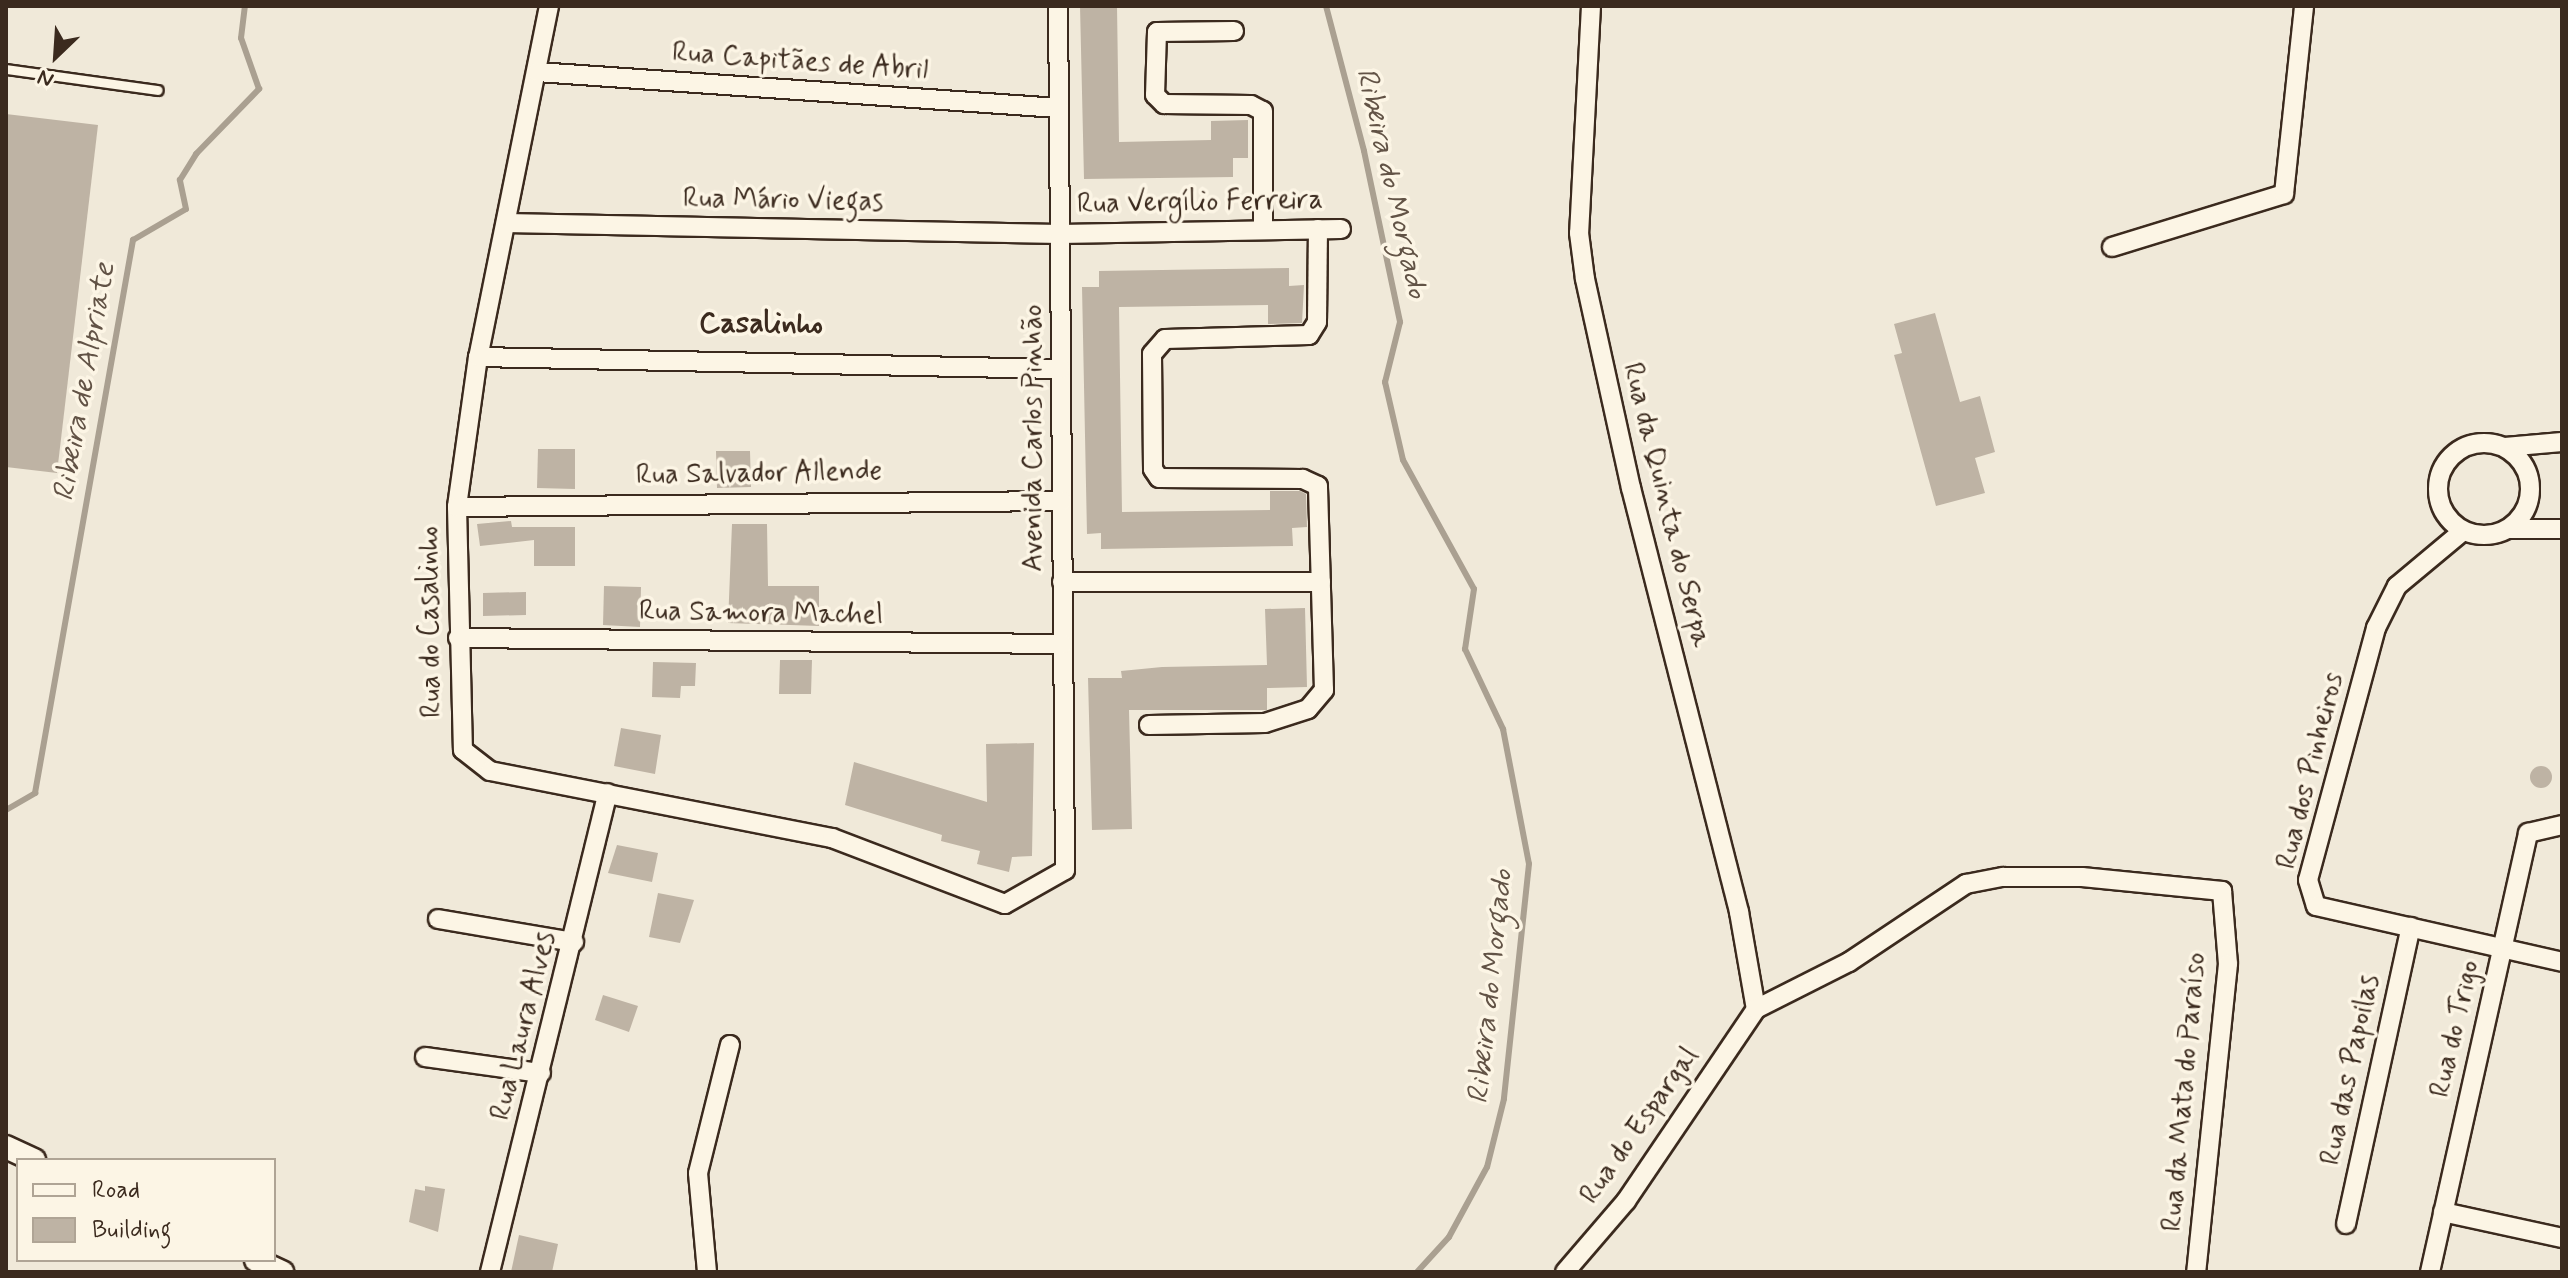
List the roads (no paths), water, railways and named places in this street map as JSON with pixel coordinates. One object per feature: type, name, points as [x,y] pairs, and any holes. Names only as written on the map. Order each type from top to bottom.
[{"type":"street","name":"Rua do Casalinho","points":[[549,6],[478,357],[457,507],[461,740],[470,760],[490,771],[845,842],[1001,904],[1061,876],[1065,870]]},
{"type":"street","name":"Avenida Carlos Pinhão","points":[[1058,6],[1065,870]]},
{"type":"street","name":"Rua da Quinta do Serpa","points":[[1591,6],[1579,233],[1582,260],[1631,488],[1739,912],[1756,1009]]},
{"type":"street","points":[[2112,247],[2284,194],[2304,6]]},
{"type":"street","points":[[1234,31],[1157,32],[1155,95],[1164,104],[1251,105],[1263,111],[1263,229]]},
{"type":"street","name":"Rua Capitães de Abril","points":[[537,72],[1059,108]]},
{"type":"street","name":"Rua Mário Viegas","points":[[506,223],[1060,234]]},
{"type":"street","points":[[1149,725],[1265,723],[1314,706],[1324,690],[1320,490],[1314,482],[1169,481],[1155,473],[1152,354],[1165,339],[1309,335],[1317,322],[1318,229]]},
{"type":"street","name":"Rua Vergílio Ferreira","points":[[1060,234],[1341,229]]},
{"type":"street","points":[[478,357],[1061,369]]},
{"type":"street","points":[[2562,442],[2505,447],[2489,443],[2465,447],[2446,462],[2439,476],[2441,508],[2463,531],[2478,536],[2509,529],[2562,529]]},
{"type":"street","points":[[2505,447],[2524,466],[2531,492],[2521,518],[2509,529]]},
{"type":"street","name":"Rua Salvador Allende","points":[[457,507],[1062,501]]},
{"type":"street","name":"Rua dos Pinheiros","points":[[2463,531],[2397,586],[2376,628],[2308,880],[2316,906],[2562,962]]},
{"type":"street","points":[[1062,582],[1321,582]]},
{"type":"street","name":"Rua Samora Machel","points":[[458,638],[1063,644]]},
{"type":"street","name":"Rua Laura Alves","points":[[490,1272],[574,942],[608,793]]},
{"type":"street","name":"Rua do Trigo","points":[[2430,1272],[2528,833],[2562,825]]},
{"type":"street","name":"Rua da Mata do Paraíso","points":[[1756,1009],[1849,962],[1966,884],[2003,877],[2082,877],[2222,891],[2228,964],[2196,1272]]},
{"type":"street","points":[[438,919],[574,942]]},
{"type":"street","name":"Rua das Papoilas","points":[[2346,1224],[2411,927]]},
{"type":"street","name":"Rua do Espargal","points":[[1565,1272],[1626,1201],[1756,1009]]},
{"type":"street","points":[[707,1272],[698,1173],[730,1045]]},
{"type":"street","points":[[425,1057],[541,1073]]},
{"type":"street","points":[[6,1147],[30,1158]]},
{"type":"street","points":[[2443,1212],[2562,1238]]},
{"type":"street","points":[[260,1262],[282,1272]]},
{"type":"lane","points":[[6,69],[158,90]]},
{"type":"waterway","name":"Ribeira de Alpriate","points":[[6,810],[35,793],[133,240],[186,209],[180,180],[196,154],[259,89],[241,38],[245,6]]},
{"type":"waterway","name":"Ribeira do Morgado","points":[[1326,6],[1364,151],[1400,322],[1385,382],[1403,460],[1474,589],[1465,649],[1503,729],[1529,864],[1504,1099],[1487,1167],[1449,1237],[1417,1272]]},
{"type":"district","name":"Casalinho","points":[[761,324]]}]
